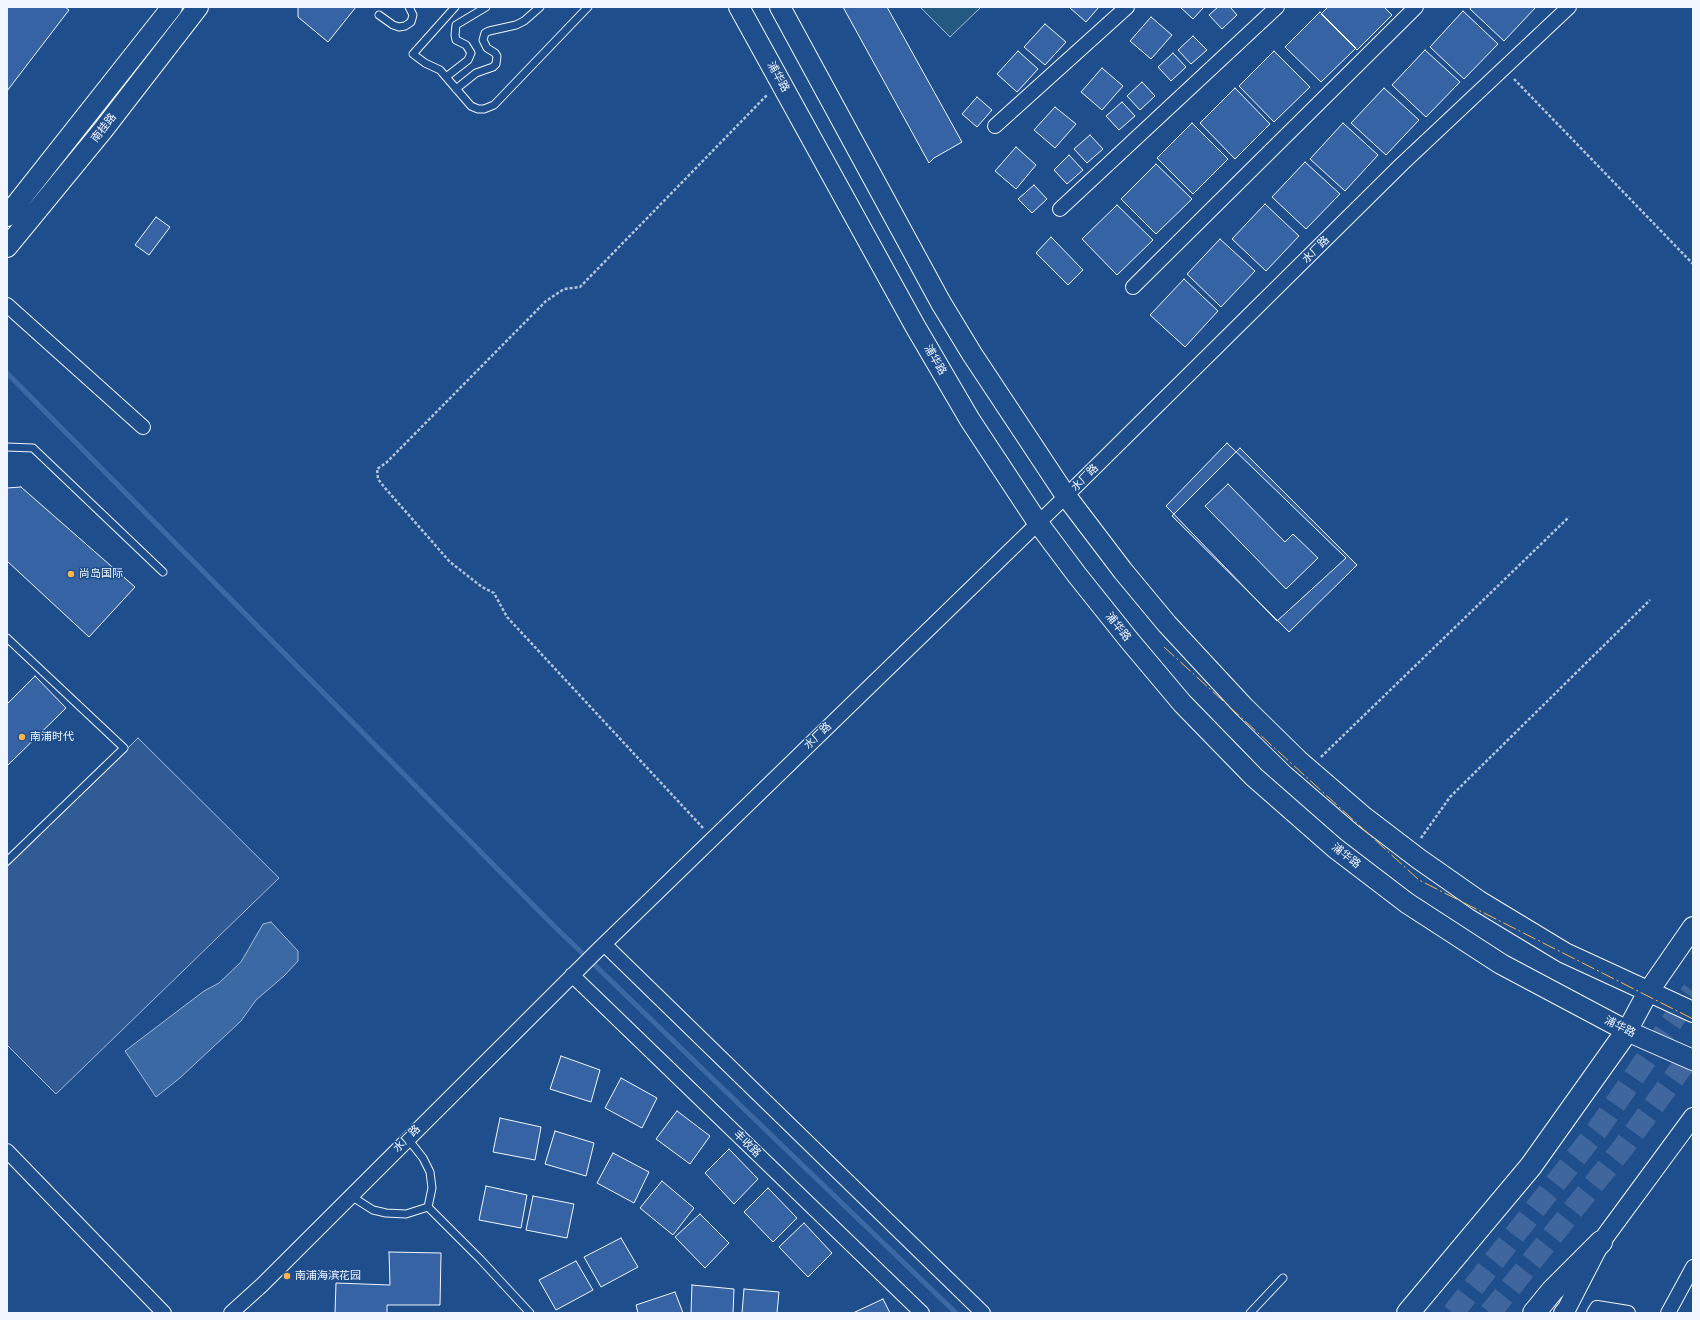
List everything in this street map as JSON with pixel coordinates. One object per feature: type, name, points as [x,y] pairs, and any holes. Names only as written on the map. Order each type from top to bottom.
[{"type":"highway","points":[[1408,1313],[1531,1166],[1627,1031]]},
{"type":"highway","points":[[1534,1313],[1552,1291],[1601,1242]]},
{"type":"main road","name":"南桂路","points":[[7,216],[172,7]]},
{"type":"main road","name":"南桂路","points":[[7,247],[96,139],[198,7]]},
{"type":"main road","name":"浦华路","points":[[739,7],[915,326],[970,420],[1038,523],[1124,634],[1182,703],[1254,777],[1335,848],[1408,902],[1500,964],[1627,1031],[1693,1060]]},
{"type":"main road","points":[[780,7],[941,303],[972,354],[1066,496],[1123,571],[1167,624],[1244,707],[1309,769],[1364,817],[1410,853],[1479,902],[1565,953],[1693,1012]]},
{"type":"main road","points":[[1627,1031],[1648,992],[1693,927]]},
{"type":"street","points":[[995,126],[1127,7]]},
{"type":"street","points":[[1060,209],[1277,7]]},
{"type":"street","points":[[1133,286],[1416,7]]},
{"type":"street","name":"水厂路","points":[[231,1313],[262,1285],[582,965],[1066,496],[1402,164],[1569,7]]},
{"type":"street","points":[[7,305],[144,427]]},
{"type":"street","points":[[601,947],[983,1313]]},
{"type":"street","name":"丰收路","points":[[572,975],[922,1313]]},
{"type":"street","points":[[1563,1313],[1601,1242],[1693,1117]]},
{"type":"street","points":[[7,1152],[164,1313]]},
{"type":"street","points":[[1668,1313],[1693,1267]]},
{"type":"street","points":[[1594,1313],[1597,1308],[1628,1313]]},
{"type":"lane","points":[[379,15],[393,25],[399,27],[405,26],[410,22],[412,15],[409,7]]},
{"type":"lane","points":[[446,77],[468,60],[471,53],[466,45],[456,40],[454,35],[456,25],[486,7]]},
{"type":"lane","points":[[456,89],[476,73],[493,67],[496,64],[497,56],[487,48],[483,40],[485,33],[490,30],[516,25],[524,21],[540,7]]},
{"type":"lane","points":[[452,8],[413,54],[425,63],[436,68],[475,108],[484,109],[494,104],[588,7]]},
{"type":"lane","points":[[7,447],[33,448],[163,572]]},
{"type":"lane","points":[[7,638],[124,748],[7,861]]},
{"type":"lane","points":[[408,1139],[423,1158],[430,1172],[432,1188],[428,1207]]},
{"type":"lane","points":[[351,1196],[373,1210],[386,1213],[406,1214],[428,1207]]},
{"type":"lane","points":[[428,1207],[480,1259],[530,1313]]},
{"type":"lane","points":[[1250,1313],[1283,1278]]},
{"type":"path","points":[[1504,68],[1693,264]]},
{"type":"path","points":[[713,838],[507,617],[494,593],[482,587],[450,562],[385,488],[378,479],[377,469],[386,463],[546,301],[564,289],[580,287],[780,81]]},
{"type":"path","points":[[1309,769],[1569,516]]},
{"type":"path","points":[[1410,853],[1450,797],[1650,600]]},
{"type":"shaded area","points":[[920,7],[981,7],[950,37]]},
{"type":"shaded area","points":[[138,738],[279,878],[56,1094],[7,1045],[7,867]]},
{"type":"shaded area","points":[[271,922],[298,951],[298,961],[284,976],[256,1000],[241,1021],[181,1077],[156,1097],[125,1051],[204,991],[219,983],[241,962],[263,924]]},
{"type":"building","points":[[7,7],[65,7],[69,10],[7,91]]},
{"type":"building","points":[[298,7],[356,7],[328,42],[298,17]]},
{"type":"building","points":[[843,7],[887,7],[962,142],[934,158],[929,163]]},
{"type":"building","points":[[1069,7],[1099,7],[1086,22]]},
{"type":"building","points":[[1180,7],[1204,7],[1193,19]]},
{"type":"building","points":[[1218,7],[1230,7],[1237,15],[1222,29],[1209,15]]},
{"type":"building","points":[[1328,7],[1384,7],[1392,15],[1357,50],[1321,14]]},
{"type":"building","points":[[1471,7],[1536,7],[1504,41],[1470,9]]},
{"type":"building","points":[[1463,11],[1498,44],[1464,79],[1430,47]]},
{"type":"building","points":[[1320,12],[1356,48],[1321,82],[1285,47]]},
{"type":"building","points":[[1151,17],[1172,35],[1151,59],[1130,41]]},
{"type":"building","points":[[1045,24],[1066,42],[1045,65],[1024,47]]},
{"type":"building","points":[[1193,36],[1207,50],[1191,64],[1178,50]]},
{"type":"building","points":[[1425,50],[1460,82],[1426,117],[1392,85]]},
{"type":"building","points":[[1018,51],[1038,69],[1017,92],[997,74]]},
{"type":"building","points":[[1274,51],[1310,87],[1274,122],[1239,86]]},
{"type":"building","points":[[1173,53],[1186,67],[1171,81],[1158,67]]},
{"type":"building","points":[[1102,68],[1123,86],[1102,110],[1081,92]]},
{"type":"building","points":[[1142,82],[1155,96],[1140,110],[1127,96]]},
{"type":"building","points":[[1235,88],[1270,124],[1235,159],[1200,123]]},
{"type":"building","points":[[1384,88],[1419,120],[1386,155],[1351,123]]},
{"type":"building","points":[[977,97],[992,110],[977,127],[962,114]]},
{"type":"building","points":[[1122,102],[1135,116],[1119,130],[1106,116]]},
{"type":"building","points":[[1055,107],[1076,124],[1055,148],[1034,130]]},
{"type":"building","points":[[1192,123],[1228,159],[1193,194],[1157,158]]},
{"type":"building","points":[[1343,123],[1378,155],[1345,191],[1310,159]]},
{"type":"building","points":[[1090,135],[1103,149],[1087,163],[1074,149]]},
{"type":"building","points":[[1016,147],[1036,165],[1016,189],[995,171]]},
{"type":"building","points":[[1069,155],[1083,170],[1067,184],[1054,170]]},
{"type":"building","points":[[1305,162],[1340,194],[1306,229],[1272,197]]},
{"type":"building","points":[[1156,164],[1192,199],[1156,234],[1121,199]]},
{"type":"building","points":[[1034,185],[1047,199],[1032,213],[1018,199]]},
{"type":"building","points":[[1265,204],[1299,236],[1266,271],[1232,239]]},
{"type":"building","points":[[1117,205],[1153,240],[1117,275],[1082,239]]},
{"type":"building","points":[[156,217],[170,227],[149,255],[135,245]]},
{"type":"building","points":[[1051,237],[1083,270],[1068,285],[1036,253]]},
{"type":"building","points":[[1220,239],[1255,271],[1221,307],[1187,274]]},
{"type":"building","points":[[1184,279],[1218,311],[1185,347],[1150,315]]},
{"type":"building","points":[[1227,443],[1346,558],[1277,621],[1166,506]]},
{"type":"building","points":[[1240,448],[1357,565],[1289,632],[1172,516]]},
{"type":"building","points":[[1228,484],[1285,542],[1293,534],[1318,558],[1286,589],[1205,506]]},
{"type":"building","name":"尚岛国际","points":[[21,487],[135,587],[89,637],[7,561],[7,488]]},
{"type":"building","name":"南浦时代","points":[[35,676],[66,708],[7,766],[7,704]]},
{"type":"building","points":[[561,1056],[600,1070],[591,1102],[550,1089]]},
{"type":"building","points":[[621,1078],[657,1098],[642,1128],[605,1108]]},
{"type":"building","points":[[677,1111],[710,1136],[690,1164],[656,1139]]},
{"type":"building","points":[[500,1118],[541,1127],[535,1160],[493,1152]]},
{"type":"building","points":[[555,1131],[594,1143],[586,1176],[545,1164]]},
{"type":"building","points":[[729,1149],[758,1179],[734,1204],[705,1173]]},
{"type":"building","points":[[613,1153],[649,1172],[634,1203],[597,1183]]},
{"type":"building","points":[[662,1181],[694,1208],[673,1235],[640,1208]]},
{"type":"building","points":[[486,1186],[527,1195],[521,1228],[479,1220]]},
{"type":"building","points":[[768,1188],[797,1218],[773,1242],[744,1212]]},
{"type":"building","points":[[533,1196],[574,1204],[567,1238],[526,1230]]},
{"type":"building","points":[[700,1214],[729,1243],[705,1268],[675,1237]]},
{"type":"building","points":[[804,1223],[832,1253],[808,1277],[779,1247]]},
{"type":"building","points":[[621,1238],[638,1267],[601,1287],[584,1257]]},
{"type":"building","points":[[389,1252],[441,1253],[440,1305],[387,1305],[387,1313],[335,1313],[336,1283],[390,1285]]},
{"type":"building","points":[[576,1261],[593,1290],[556,1310],[539,1280]]},
{"type":"building","points":[[692,1285],[734,1289],[733,1313],[691,1313]]},
{"type":"building","points":[[744,1289],[779,1292],[777,1313],[742,1313]]},
{"type":"building","points":[[675,1292],[683,1313],[638,1313],[636,1305]]},
{"type":"building","points":[[883,1299],[890,1313],[853,1313]]},
{"type":"waterway","points":[[7,373],[553,925],[956,1313]]},
{"type":"tunnel","points":[[1453,1313],[1598,1129],[1693,991]]},
{"type":"tunnel","points":[[1490,1313],[1622,1149],[1693,1052]]},
{"type":"power","points":[[1164,647],[1419,880],[1693,1019]]},
{"type":"place","name":"尚岛国际","points":[[71,574]]},
{"type":"place","name":"南浦时代","points":[[22,737]]},
{"type":"place","name":"南浦海滨花园","points":[[287,1276]]}]
